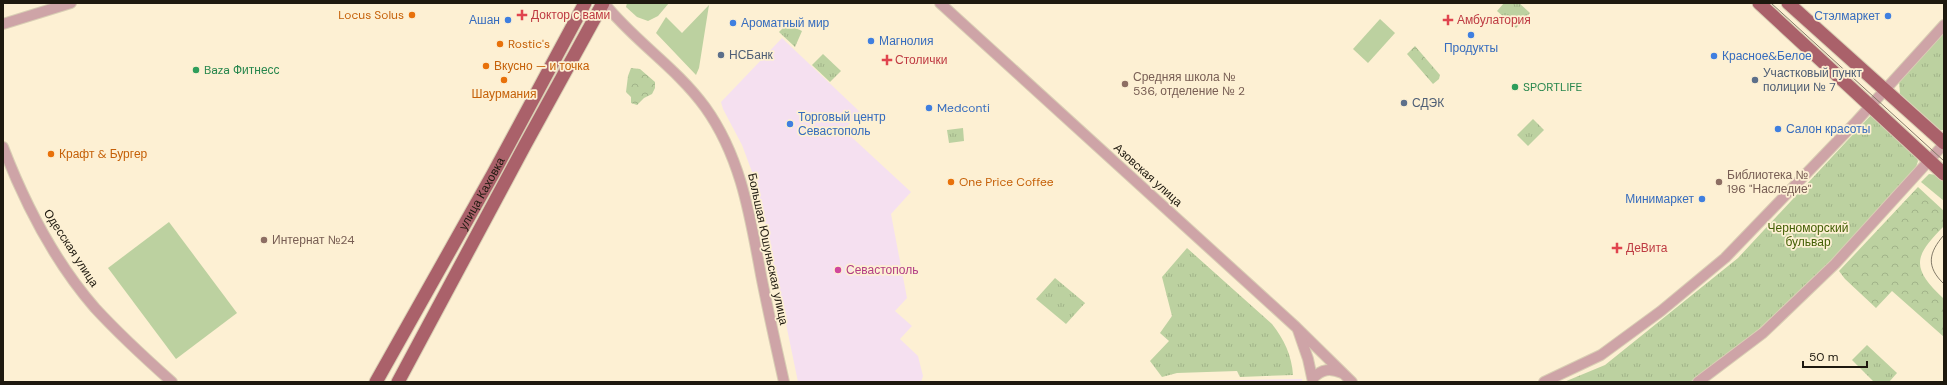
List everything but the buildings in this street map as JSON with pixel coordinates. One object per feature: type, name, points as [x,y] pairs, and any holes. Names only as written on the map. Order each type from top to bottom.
[{"type":"main road","name":"улица Каховка","points":[[376,382],[496,167],[585,3]]},
{"type":"main road","name":"улица Каховка","points":[[398,382],[524,145],[603,3]]},
{"type":"main road","points":[[1759,3],[1944,174]]},
{"type":"main road","points":[[1788,3],[1944,143]]},
{"type":"street","points":[[3,24],[71,3]]},
{"type":"street","name":"Большая Юшуньская улица","points":[[603,3],[614,16],[679,75],[696,94],[716,122],[731,151],[745,191],[784,382]]},
{"type":"street","name":"Азовская улица","points":[[940,3],[1296,327],[1313,380]]},
{"type":"street","points":[[1544,382],[1601,355],[1661,311],[1694,284],[1736,246],[1885,90],[1944,24]]},
{"type":"street","points":[[1698,382],[1763,333],[1835,264],[1944,143]]},
{"type":"street","name":"Одесская улица","points":[[3,147],[35,218],[72,278],[95,307],[123,337],[172,382]]},
{"type":"street","points":[[1296,327],[1352,382]]},
{"type":"street","points":[[1313,380],[1319,372],[1326,370],[1334,370],[1344,374]]},
{"type":"shaded area","name":"Севастополь","points":[[782,38],[860,112],[844,130],[911,192],[891,214],[907,298],[895,311],[912,326],[900,339],[918,356],[923,376],[921,382],[798,382],[758,188],[742,145],[723,109],[721,102]]},
{"type":"shaded area","points":[[1302,379],[1302,382],[1178,382],[1179,381]]},
{"type":"green space","points":[[627,3],[669,3],[658,16],[648,21],[637,17],[626,7]]},
{"type":"green space","points":[[1504,3],[1519,3],[1530,13],[1516,28],[1497,11]]},
{"type":"green space","points":[[709,5],[699,68],[696,75],[656,33],[666,17],[682,33]]},
{"type":"green space","points":[[1380,19],[1395,33],[1368,63],[1353,49]]},
{"type":"green space","points":[[787,24],[802,31],[795,47],[779,32]]},
{"type":"green space","points":[[1944,32],[1944,130],[1940,130],[1900,94],[1899,81]]},
{"type":"green space","points":[[1415,46],[1440,75],[1439,79],[1433,84],[1407,54]]},
{"type":"green space","points":[[823,54],[841,71],[830,82],[812,65]]},
{"type":"green space","points":[[631,68],[640,69],[655,82],[655,88],[652,94],[644,98],[637,105],[631,103],[631,97],[626,92],[628,76]]},
{"type":"green space","name":"Черноморский бульвар","points":[[1872,114],[1914,152],[1918,161],[1916,167],[1832,260],[1759,329],[1690,382],[1564,382],[1605,365],[1738,258]]},
{"type":"green space","points":[[1533,119],[1544,130],[1528,146],[1517,135]]},
{"type":"green space","points":[[963,128],[964,141],[949,143],[947,130]]},
{"type":"green space","points":[[1929,174],[1937,175],[1944,181],[1944,201],[1921,182]]},
{"type":"green space","points":[[1918,187],[1944,211],[1944,226],[1926,246],[1920,262],[1921,270],[1926,279],[1944,299],[1944,337],[1892,291],[1876,308],[1845,279],[1839,271]]},
{"type":"green space","points":[[169,222],[237,313],[176,359],[108,268]]},
{"type":"green space","points":[[1187,248],[1272,324],[1287,348],[1293,375],[1240,377],[1237,371],[1177,373],[1162,377],[1150,361],[1169,341],[1160,333],[1172,316],[1162,277]]},
{"type":"green space","points":[[1055,278],[1085,303],[1066,324],[1036,299]]},
{"type":"green space","points":[[1867,345],[1897,373],[1889,382],[1874,382],[1852,360]]},
{"type":"tram line","points":[[1771,3],[1944,161]]},
{"type":"tram line","points":[[1944,235],[1935,248],[1931,260],[1934,272],[1944,284]]},
{"type":"place","name":"Locus Solus","points":[[412,15]]},
{"type":"place","name":"Доктор с вами","points":[[522,15]]},
{"type":"place","name":"Стэлмаркет","points":[[1888,16]]},
{"type":"place","name":"Ашан","points":[[508,20]]},
{"type":"place","name":"Амбулатория","points":[[1448,20]]},
{"type":"place","name":"Ароматный мир","points":[[733,23]]},
{"type":"place","name":"Продукты","points":[[1471,35]]},
{"type":"place","name":"Магнолия","points":[[871,41]]},
{"type":"place","name":"Rostic's","points":[[500,44]]},
{"type":"place","name":"НСБанк","points":[[721,55]]},
{"type":"place","name":"Красное&Белое","points":[[1714,56]]},
{"type":"place","name":"Столички","points":[[887,60]]},
{"type":"place","name":"Вкусно — и точка","points":[[486,66]]},
{"type":"place","name":"Baza Фитнесс","points":[[196,70]]},
{"type":"place","name":"Шаурмания","points":[[504,80]]},
{"type":"place","name":"Участковый пункт полиции № 7","points":[[1755,80]]},
{"type":"place","name":"Средняя школа № 536, отделение № 2","points":[[1125,84]]},
{"type":"place","name":"SPORTLIFE","points":[[1515,87]]},
{"type":"place","name":"СДЭК","points":[[1404,103]]},
{"type":"place","name":"Medconti","points":[[929,108]]},
{"type":"place","name":"Торговый центр Севастополь","points":[[790,124]]},
{"type":"place","name":"Салон красоты","points":[[1778,129]]},
{"type":"place","name":"Крафт & Бургер","points":[[51,154]]},
{"type":"place","name":"One Price Coffee","points":[[951,182]]},
{"type":"place","name":"Библиотека № 196 \"Наследие\"","points":[[1719,182]]},
{"type":"place","name":"Минимаркет","points":[[1702,199]]},
{"type":"place","name":"Интернат №24","points":[[264,240]]},
{"type":"place","name":"ДеВита","points":[[1617,248]]},
{"type":"place","name":"Севастополь","points":[[838,270]]}]
